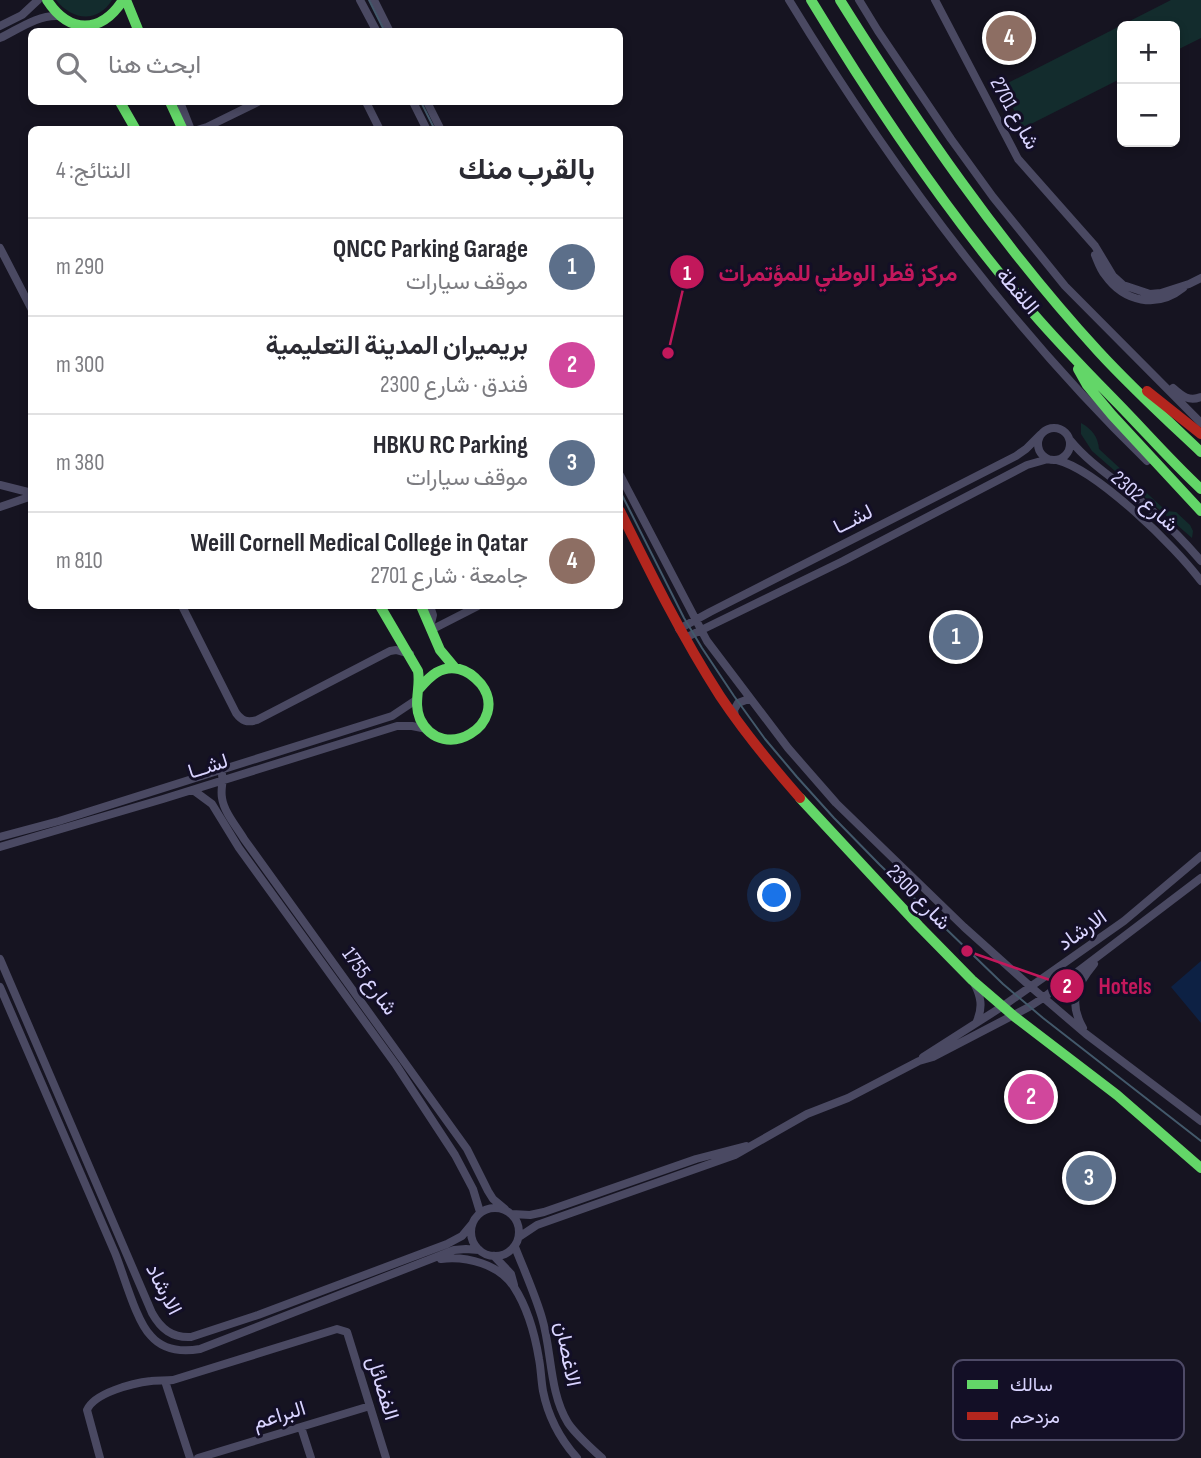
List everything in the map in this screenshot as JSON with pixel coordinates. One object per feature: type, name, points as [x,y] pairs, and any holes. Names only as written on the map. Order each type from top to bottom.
[{"type":"main road","points":[[47,0],[72,28]]},
{"type":"main road","points":[[62,19],[82,26],[97,24],[111,16],[125,0],[137,28]]},
{"type":"main road","name":"اللقطة","points":[[811,0],[846,57],[943,200],[1019,298],[1201,489]]},
{"type":"main road","name":"اللقطة","points":[[840,0],[904,102],[1026,268],[1116,369],[1201,452]]},
{"type":"main road","points":[[122,105],[134,126]]},
{"type":"main road","points":[[171,105],[181,126]]},
{"type":"main road","points":[[1069,353],[1087,385],[1112,415],[1201,511]]},
{"type":"main road","points":[[1116,369],[1201,434]]},
{"type":"main road","points":[[623,517],[682,633]]},
{"type":"main road","points":[[383,609],[419,673],[418,694],[418,716],[427,729],[441,738],[457,740],[472,734],[483,723],[488,702],[486,691],[471,673],[456,668],[441,669],[423,682],[418,694]]},
{"type":"main road","points":[[423,609],[440,650],[456,668]]},
{"type":"main road","name":"شارع 2300","points":[[682,633],[735,718],[763,756],[895,901],[1013,1015],[1136,1110],[1201,1168]]},
{"type":"street","points":[[0,26],[22,15],[38,0]]},
{"type":"street","points":[[360,0],[375,28]]},
{"type":"street","points":[[374,0],[388,28]]},
{"type":"street","name":"اللقطة","points":[[789,0],[846,92],[958,248],[1025,330],[1109,424],[1201,511]]},
{"type":"street","name":"اللقطة","points":[[859,0],[936,118],[993,197],[1065,286],[1201,423]]},
{"type":"street","name":"شارع 2701","points":[[935,0],[1018,159],[1082,230],[1104,274],[1113,285],[1122,292],[1147,302],[1176,294],[1201,278]]},
{"type":"street","points":[[0,38],[37,19],[50,16],[62,19]]},
{"type":"street","points":[[181,105],[192,126]]},
{"type":"street","points":[[210,126],[252,105]]},
{"type":"street","points":[[368,105],[378,126]]},
{"type":"street","points":[[414,105],[425,126]]},
{"type":"street","points":[[428,105],[439,126]]},
{"type":"street","points":[[0,248],[28,302]]},
{"type":"street","points":[[1134,356],[1180,394],[1192,399],[1201,397]]},
{"type":"street","points":[[1057,428],[1065,432],[1070,440],[1066,455],[1053,460],[1041,454],[1037,444],[1040,435],[1047,429],[1057,428]]},
{"type":"street","name":"لشــا","points":[[682,633],[695,619],[1016,456],[1040,435]]},
{"type":"street","name":"شارع 2302","points":[[1070,440],[1088,460],[1148,506],[1201,561]]},
{"type":"street","name":"شارع 2302","points":[[1053,460],[1073,465],[1110,491],[1176,551],[1201,581]]},
{"type":"street","name":"لشــا","points":[[682,633],[700,630],[843,561],[1031,463],[1053,460]]},
{"type":"street","points":[[623,481],[700,630]]},
{"type":"street","points":[[0,485],[28,493]]},
{"type":"street","points":[[0,508],[28,496]]},
{"type":"street","points":[[184,609],[236,713],[247,722],[257,720],[390,651],[410,654]]},
{"type":"street","points":[[430,609],[431,624]]},
{"type":"street","points":[[431,624],[451,620],[472,609]]},
{"type":"street","points":[[431,624],[440,619],[451,620]]},
{"type":"street","name":"شارع 2300","points":[[700,630],[750,700],[836,803],[964,927],[1043,998],[1201,1121]]},
{"type":"street","points":[[390,651],[396,643],[396,634]]},
{"type":"street","name":"لشــا","points":[[0,837],[59,821],[392,716],[418,694]]},
{"type":"street","points":[[735,718],[734,710],[738,703],[750,700]]},
{"type":"street","name":"لشــا","points":[[0,847],[397,726],[427,729]]},
{"type":"street","name":"شارع 1755","points":[[221,770],[224,779],[222,800],[244,839],[467,1149],[493,1199],[509,1211]]},
{"type":"street","name":"شارع 1755","points":[[193,790],[212,804],[239,848],[396,1065],[455,1155],[481,1212]]},
{"type":"street","name":"الارشاد","points":[[919,1061],[1124,921],[1201,856]]},
{"type":"street","name":"الارشاد","points":[[519,1237],[537,1225],[736,1155],[807,1114],[848,1098],[1013,1015],[1043,998],[1201,878]]},
{"type":"street","name":"الارشاد","points":[[1086,1034],[1077,1015],[1075,998],[1081,981],[1104,953]]},
{"type":"street","name":"الارشاد","points":[[0,958],[152,1313],[169,1333],[182,1338],[191,1337],[258,1315],[447,1244],[466,1232],[472,1224]]},
{"type":"street","points":[[971,977],[981,1001],[976,1022]]},
{"type":"street","name":"الارشاد","points":[[0,986],[140,1318],[145,1329],[156,1341],[180,1351],[200,1349],[461,1249],[480,1251]]},
{"type":"street","name":"الارشاد","points":[[509,1211],[530,1215],[544,1212],[696,1159],[755,1143]]},
{"type":"street","points":[[490,1208],[509,1211],[519,1225],[519,1237],[514,1247],[504,1254],[486,1255],[472,1238],[475,1217],[490,1208]]},
{"type":"street","name":"الاغصان","points":[[514,1247],[542,1315],[554,1382],[563,1412],[576,1432],[602,1458]]},
{"type":"street","name":"الاغصان","points":[[494,1256],[511,1274],[529,1321],[539,1358],[543,1391],[552,1420],[564,1444],[577,1458]]},
{"type":"street","name":"الاغصان","points":[[432,1261],[457,1258],[482,1263],[504,1277],[519,1297]]},
{"type":"street","name":"الفضائل","points":[[164,1381],[331,1331],[343,1330],[347,1332],[386,1458]]},
{"type":"street","points":[[100,1458],[87,1415],[88,1406],[103,1395],[133,1384],[154,1381],[164,1381],[190,1458]]},
{"type":"street","name":"البراعم","points":[[198,1458],[370,1406]]},
{"type":"street","points":[[301,1427],[311,1458]]},
{"type":"green space","points":[[56,0],[112,0],[99,13],[84,16],[69,12]]},
{"type":"green space","points":[[1171,0],[1201,0],[1201,38],[1180,48],[1180,21],[1130,21]]},
{"type":"green space","points":[[1117,27],[1117,81],[1023,128],[1002,86]]},
{"type":"green space","points":[[1081,423],[1094,434],[1099,449],[1163,508],[1176,512],[1190,525],[1192,538],[1092,451],[1081,434]]},
{"type":"water","points":[[1201,961],[1201,1023],[1171,987]]},
{"type":"tram line","points":[[369,0],[383,28]]},
{"type":"tram line","points":[[422,105],[433,126]]},
{"type":"tram line","points":[[623,497],[702,648],[765,739],[797,777],[880,865],[1003,984],[1201,1141]]},
{"type":"traffic: fast","points":[[47,0],[65,19],[85,25],[105,19],[123,0]]},
{"type":"traffic: fast","points":[[126,0],[137,28]]},
{"type":"traffic: fast","points":[[811,0],[915,161],[1001,276],[1067,351],[1201,489]]},
{"type":"traffic: fast","points":[[840,0],[961,182],[1027,268],[1110,364],[1201,452]]},
{"type":"traffic: fast","points":[[122,105],[134,126]]},
{"type":"traffic: fast","points":[[171,105],[181,126]]},
{"type":"traffic: fast","points":[[1078,369],[1087,385],[1112,415],[1201,511]]},
{"type":"traffic: fast","points":[[382,609],[418,671],[418,713],[430,733],[443,739],[457,739],[470,734],[481,725],[487,713],[488,699],[481,684],[462,670],[441,670],[419,689]]},
{"type":"traffic: fast","points":[[422,609],[440,650],[455,668]]},
{"type":"traffic: fast","points":[[800,798],[972,980],[1015,1017],[1117,1095],[1201,1168]]},
{"type":"traffic: jam","points":[[1147,391],[1201,434]]},
{"type":"traffic: jam","points":[[623,517],[706,674],[758,748],[800,798]]},
{"type":"place","name":"Weill Cornell Medical College in Qatar","points":[[1009,38]]},
{"type":"place","name":"مركز قطر الوطني للمؤتمرات","points":[[668,353]]},
{"type":"place","name":"QNCC Parking Garage","points":[[956,637]]},
{"type":"place","name":"Hotels","points":[[967,951]]},
{"type":"place","name":"بريميران المدينة التعليمية","points":[[1031,1097]]},
{"type":"place","name":"HBKU RC Parking","points":[[1089,1178]]}]
